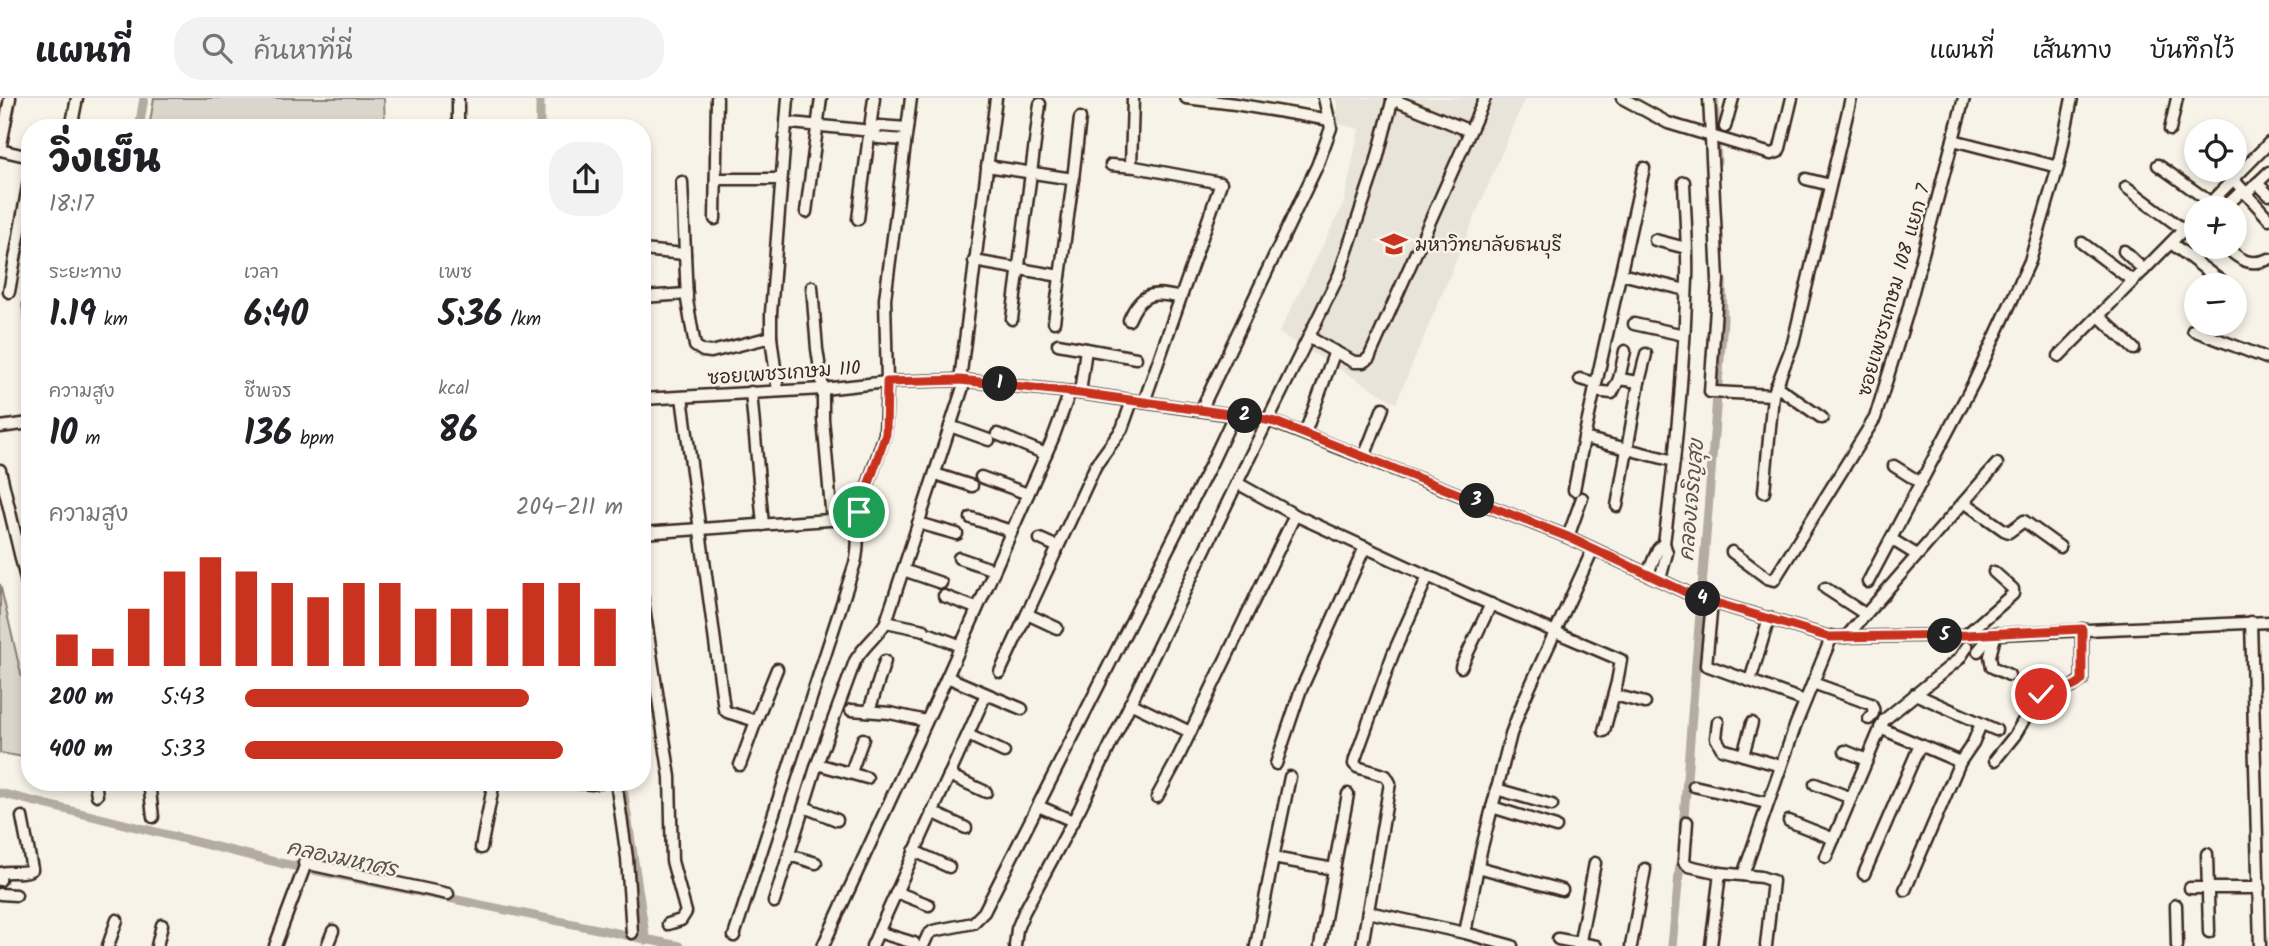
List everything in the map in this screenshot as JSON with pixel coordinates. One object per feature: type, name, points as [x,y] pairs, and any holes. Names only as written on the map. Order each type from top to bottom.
[{"type":"street","points":[[10,98],[0,150],[21,156]]},
{"type":"street","points":[[73,119],[77,98]]},
{"type":"street","points":[[458,98],[458,119]]},
{"type":"street","points":[[715,219],[717,98]]},
{"type":"street","points":[[778,391],[772,337],[773,278],[788,98]]},
{"type":"street","points":[[806,212],[821,98]]},
{"type":"street","points":[[858,219],[874,98]]},
{"type":"street","points":[[734,936],[855,564],[858,553],[858,518],[866,487],[886,434],[885,299],[911,98]]},
{"type":"street","points":[[774,902],[817,764],[855,660],[862,648],[875,638],[887,622],[963,380],[974,261],[996,98]]},
{"type":"street","points":[[1131,166],[1133,98]]},
{"type":"street","points":[[1191,98],[1330,120]]},
{"type":"street","points":[[1201,410],[1329,136],[1330,120],[1324,98]]},
{"type":"street","points":[[1310,338],[1354,362],[1363,362],[1369,358],[1485,98]]},
{"type":"street","points":[[1622,98],[1656,118],[1727,142],[1775,154],[1780,148],[1792,98]]},
{"type":"street","points":[[1709,98],[1718,280],[1716,392],[1775,391],[1822,418]]},
{"type":"street","points":[[1725,127],[1733,98]]},
{"type":"street","points":[[1764,492],[1775,391],[1793,343],[1852,98]]},
{"type":"street","points":[[1964,98],[1953,140],[2058,167]]},
{"type":"street","points":[[1868,582],[1974,382],[2030,261],[2058,167],[2072,98]]},
{"type":"street","points":[[2171,130],[2177,98]]},
{"type":"street","points":[[1015,946],[1017,929],[1024,912],[1073,821],[1339,275],[1375,167],[1392,99],[1470,131]]},
{"type":"street","points":[[1012,319],[1040,104]]},
{"type":"street","points":[[1054,322],[1080,118]]},
{"type":"street","points":[[791,123],[871,131],[879,126],[907,128]]},
{"type":"street","points":[[871,131],[878,138],[905,140]]},
{"type":"street","name":"ซอยเพชรเกษม 108 แยก 7","points":[[1732,552],[1767,578],[1774,580],[1875,418],[1907,314],[1953,140]]},
{"type":"street","points":[[2247,165],[2269,143]]},
{"type":"street","points":[[1111,165],[1131,166],[1221,183],[1144,402]]},
{"type":"street","points":[[2158,165],[2197,196]]},
{"type":"street","points":[[986,166],[1073,179]]},
{"type":"street","points":[[1568,537],[1578,494],[1584,438],[1644,168]]},
{"type":"street","points":[[2239,196],[2269,172]]},
{"type":"street","points":[[716,179],[781,179]]},
{"type":"street","points":[[1806,179],[1830,185]]},
{"type":"street","points":[[682,182],[687,293],[693,341],[700,350],[711,352],[772,337]]},
{"type":"street","points":[[1660,579],[1667,553],[1664,543],[1674,461],[1684,335],[1684,182]]},
{"type":"street","points":[[2217,196],[2230,182]]},
{"type":"street","points":[[2236,182],[2269,219]]},
{"type":"street","points":[[2257,183],[2269,195]]},
{"type":"street","points":[[2059,356],[2184,229],[2126,187]]},
{"type":"street","points":[[9,292],[21,225]]},
{"type":"street","points":[[1655,240],[1686,248]]},
{"type":"street","points":[[2082,243],[2133,281]]},
{"type":"street","points":[[2171,243],[2210,273]]},
{"type":"street","points":[[651,251],[685,254]]},
{"type":"street","points":[[2124,251],[2144,270]]},
{"type":"street","points":[[2241,259],[2251,264],[2269,259]]},
{"type":"street","points":[[974,261],[1060,275]]},
{"type":"street","points":[[1620,274],[1686,290]]},
{"type":"street","points":[[812,288],[823,389],[832,520]]},
{"type":"street","points":[[651,296],[687,293]]},
{"type":"street","points":[[1129,320],[1134,309],[1149,295],[1159,293],[1180,298]]},
{"type":"street","points":[[2099,316],[2134,349]]},
{"type":"street","points":[[1634,324],[1684,335]]},
{"type":"street","points":[[2209,336],[2269,359]]},
{"type":"street","points":[[1058,344],[1136,358]]},
{"type":"street","points":[[823,946],[1075,393],[1086,349]]},
{"type":"street","points":[[1304,433],[1335,351]]},
{"type":"street","points":[[1580,379],[1612,393],[1619,379],[1625,351]]},
{"type":"street","points":[[1617,506],[1646,354]]},
{"type":"street","points":[[1619,379],[1639,382]]},
{"type":"street","name":"ซอยเพชรเกษม 110","points":[[651,399],[823,389],[887,382],[963,380],[1268,420],[1568,537],[1696,597],[1846,638],[1971,646],[1989,634],[2269,622]]},
{"type":"street","points":[[751,393],[763,525]]},
{"type":"street","points":[[681,397],[724,709],[756,722]]},
{"type":"street","points":[[1000,672],[1096,465],[1122,429],[1132,401]]},
{"type":"street","points":[[1364,457],[1383,408]]},
{"type":"street","points":[[878,932],[918,945],[933,931],[978,920],[984,912],[1234,415]]},
{"type":"street","points":[[0,427],[21,424]]},
{"type":"street","points":[[950,426],[1046,454]]},
{"type":"street","points":[[1584,438],[1674,461]]},
{"type":"street","points":[[1846,638],[1997,464]]},
{"type":"street","points":[[1894,466],[1921,483]]},
{"type":"street","points":[[0,470],[21,558]]},
{"type":"street","points":[[935,474],[972,486]]},
{"type":"street","points":[[981,477],[1028,495]]},
{"type":"street","points":[[1237,483],[1295,515],[1621,660],[1604,731]]},
{"type":"street","points":[[1964,502],[2009,532],[2021,523],[2028,523],[2060,547]]},
{"type":"street","points":[[1157,797],[1295,515]]},
{"type":"street","points":[[651,532],[858,518]]},
{"type":"street","points":[[971,518],[1011,531]]},
{"type":"street","points":[[918,523],[957,534]]},
{"type":"street","points":[[1040,539],[1058,547]]},
{"type":"street","points":[[1891,539],[1917,555]]},
{"type":"street","points":[[1648,573],[1658,549],[1664,543]]},
{"type":"street","points":[[1276,764],[1300,692],[1365,547]]},
{"type":"street","points":[[1465,933],[1496,789],[1523,702],[1593,549]]},
{"type":"street","points":[[959,558],[994,570]]},
{"type":"street","points":[[903,570],[941,583]]},
{"type":"street","points":[[1971,646],[2013,594],[2013,589],[1994,572]]},
{"type":"street","points":[[1362,946],[1390,783],[1386,776],[1354,764],[1394,654],[1428,576]]},
{"type":"street","points":[[1825,588],[1865,614]]},
{"type":"street","points":[[944,596],[976,608]]},
{"type":"street","points":[[1709,601],[1706,665],[1805,701]]},
{"type":"street","points":[[1461,667],[1492,604]]},
{"type":"street","points":[[1027,614],[1057,628]]},
{"type":"street","points":[[1750,681],[1769,618]]},
{"type":"street","points":[[887,622],[927,632],[959,645]]},
{"type":"street","points":[[2251,622],[2260,946]]},
{"type":"street","points":[[1995,760],[2015,735],[2041,694],[2079,685],[2082,680],[2082,629]]},
{"type":"street","points":[[1826,857],[1880,728],[1889,715],[1959,659],[1962,651],[1984,644],[1989,634]]},
{"type":"street","points":[[1989,634],[1992,667],[2009,675]]},
{"type":"street","points":[[1743,875],[1767,803],[1832,636]]},
{"type":"street","points":[[651,654],[670,778],[672,861],[686,912],[681,920],[668,924]]},
{"type":"street","points":[[869,711],[885,661]]},
{"type":"street","points":[[740,765],[777,669]]},
{"type":"street","points":[[947,677],[1022,709]]},
{"type":"street","points":[[1813,684],[1871,704],[1874,708],[1869,719]]},
{"type":"street","points":[[872,946],[986,694]]},
{"type":"street","points":[[1915,694],[1996,730]]},
{"type":"street","points":[[1614,695],[1645,703]]},
{"type":"street","points":[[1130,703],[1191,732]]},
{"type":"street","points":[[851,710],[890,713],[926,722]]},
{"type":"street","points":[[1718,722],[1716,738],[1722,749],[1781,766]]},
{"type":"street","points":[[1743,755],[1752,723]]},
{"type":"street","points":[[1905,890],[1960,762],[1973,743],[1981,724]]},
{"type":"street","points":[[1880,728],[1960,762]]},
{"type":"street","points":[[968,735],[1004,752]]},
{"type":"street","points":[[851,772],[863,739]]},
{"type":"street","points":[[1864,874],[1920,745]]},
{"type":"street","points":[[1845,751],[1867,760]]},
{"type":"street","points":[[817,764],[867,778]]},
{"type":"street","points":[[949,775],[986,792]]},
{"type":"street","points":[[1256,946],[1290,776]]},
{"type":"street","points":[[1815,784],[1851,799]]},
{"type":"street","points":[[1694,786],[1767,803]]},
{"type":"street","points":[[1496,789],[1552,805]]},
{"type":"street","points":[[96,791],[97,795]]},
{"type":"street","points":[[150,791],[153,817]]},
{"type":"street","points":[[481,848],[492,791]]},
{"type":"street","points":[[617,791],[632,933]]},
{"type":"street","points":[[1320,946],[1348,794]]},
{"type":"street","points":[[1038,806],[1073,821]]},
{"type":"street","points":[[804,807],[837,820]]},
{"type":"street","points":[[1492,807],[1556,827]]},
{"type":"street","points":[[932,812],[966,828]]},
{"type":"street","points":[[0,880],[2,873],[25,873],[32,869],[22,817]]},
{"type":"street","points":[[1789,821],[1833,839]]},
{"type":"street","points":[[1687,822],[1684,862],[1689,866],[1773,881],[1766,946]]},
{"type":"street","points":[[914,851],[949,867]]},
{"type":"street","points":[[2207,854],[2209,932]]},
{"type":"street","points":[[789,855],[816,863]]},
{"type":"street","points":[[1273,858],[1334,869]]},
{"type":"street","points":[[275,946],[304,863],[448,894]]},
{"type":"street","points":[[1579,944],[1595,863]]},
{"type":"street","points":[[1478,867],[1562,890]]},
{"type":"street","points":[[1631,946],[1645,869]]},
{"type":"street","points":[[1711,946],[1720,873]]},
{"type":"street","points":[[2190,888],[2259,888]]},
{"type":"street","points":[[895,892],[929,905]]},
{"type":"street","points":[[0,894],[16,895]]},
{"type":"street","points":[[2176,905],[2177,946]]},
{"type":"street","points":[[1368,912],[1511,946]]},
{"type":"street","points":[[107,946],[117,920]]},
{"type":"street","points":[[157,946],[162,925]]},
{"type":"street","points":[[327,946],[333,931]]},
{"type":"street","points":[[1558,939],[1596,946]]},
{"type":"shaded area","points":[[154,98],[384,98],[385,119],[150,119]]},
{"type":"shaded area","name":"มหาวิทยาลัยธนบุรี","points":[[1334,98],[1525,98],[1396,403],[1279,333],[1344,203],[1359,129],[1335,123],[1338,104]]},
{"type":"shaded area","points":[[0,584],[21,674],[21,756],[0,753]]},
{"type":"waterway","points":[[140,119],[144,98]]},
{"type":"waterway","points":[[540,98],[540,119]]},
{"type":"waterway","name":"คลองเจริญสุข","points":[[1714,98],[1717,162]]},
{"type":"waterway","name":"คลองเจริญสุข","points":[[1683,829],[1723,320],[1722,281]]},
{"type":"waterway","points":[[623,791],[646,941]]},
{"type":"waterway","name":"คลองมหาศร","points":[[0,793],[280,863],[679,946]]},
{"type":"waterway","name":"คลองเจริญสุข","points":[[1672,946],[1681,854]]},
{"type":"place","name":"มหาวิทยาลัยธนบุรี","points":[[1394,244]]},
{"type":"route","points":[[859,512],[886,434],[887,382],[960,380],[1080,393],[1257,418],[1275,422],[1568,537],[1696,597],[1829,637],[1966,635],[2082,629],[2083,673],[2079,685],[2041,694]]}]
